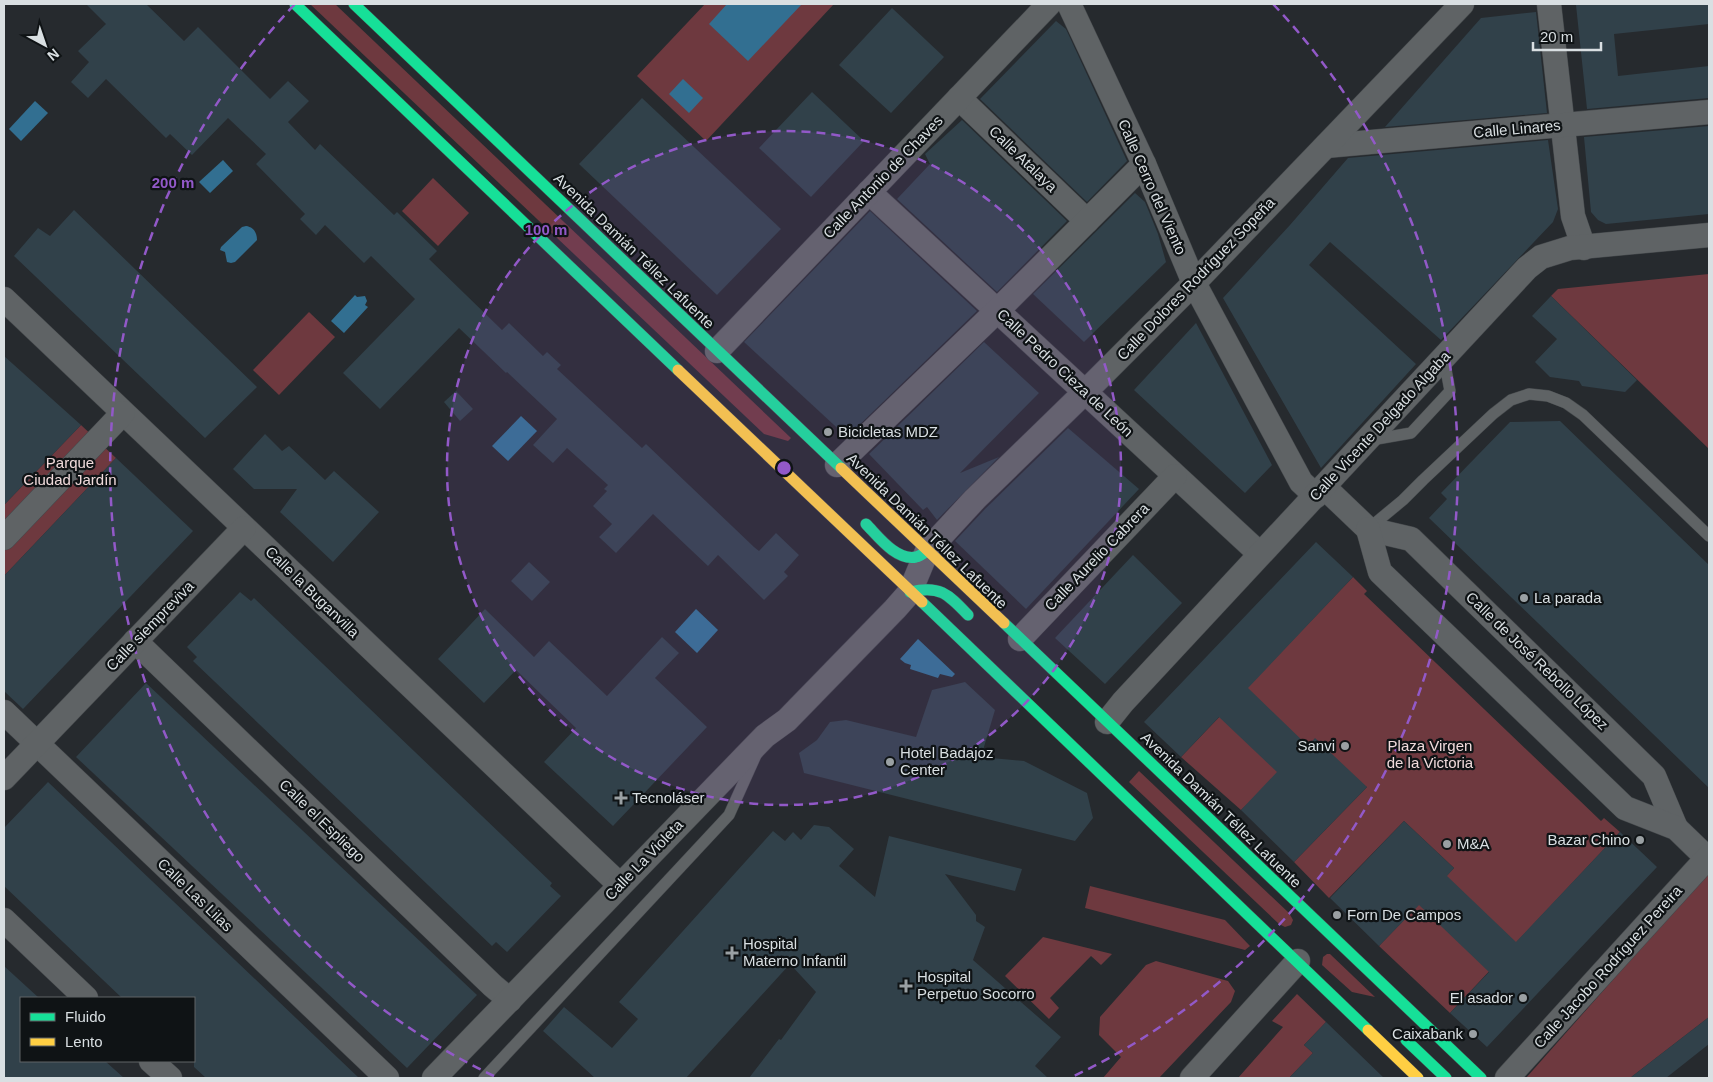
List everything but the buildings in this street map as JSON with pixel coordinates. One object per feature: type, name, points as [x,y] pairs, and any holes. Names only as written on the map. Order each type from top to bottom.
[{"type":"street","points":[[295,4],[1098,772],[1301,955],[1342,1004],[1418,1078]]},
{"type":"street","name":"Avenida Damián Téllez Lafuente","points":[[354,4],[1020,639],[1100,720],[1482,1078]]},
{"type":"street","name":"Calle Antonio de Chaves","points":[[717,351],[1049,4]]},
{"type":"street","name":"Calle Cerro del Viento","points":[[1069,4],[1144,164],[1194,283],[1302,482],[1320,491]]},
{"type":"street","name":"Calle Dolores Rodríguez Sopeña","points":[[927,551],[975,499],[1194,283],[1462,4]]},
{"type":"street","points":[[1549,4],[1572,216],[1584,248]]},
{"type":"street","name":"Calle Atalaya","points":[[959,98],[1087,221]]},
{"type":"street","name":"Calle Linares","points":[[1326,146],[1709,112]]},
{"type":"street","points":[[837,465],[997,311],[1144,164]]},
{"type":"street","name":"Calle Pedro Cieza de León","points":[[869,192],[1260,554]]},
{"type":"street","name":"Calle Vicente Delgado Algaba","points":[[1100,720],[1123,702],[1527,268],[1542,257],[1570,248],[1709,235]]},
{"type":"street","name":"Calle la Buganvilla","points":[[4,301],[620,885]]},
{"type":"street","points":[[4,538],[123,413]]},
{"type":"street","points":[[750,440],[771,444]]},
{"type":"street","name":"Calle Aurelio Cabrera","points":[[1020,639],[1175,476]]},
{"type":"street","points":[[1320,491],[1368,529]]},
{"type":"street","points":[[859,518],[897,552],[910,557],[927,551]]},
{"type":"street","name":"Calle siempreviva","points":[[4,778],[244,528]]},
{"type":"street","name":"Calle de José Rebollo López","points":[[1676,828],[1654,776],[1411,539],[1368,529],[1380,572],[1625,808],[1676,828],[1708,857]]},
{"type":"street","points":[[1374,553],[1394,535]]},
{"type":"street","name":"Calle La Violeta","points":[[434,1078],[765,736],[788,720],[910,592],[927,551]]},
{"type":"street","points":[[910,592],[927,589],[943,591],[978,624]]},
{"type":"street","name":"Calle el Espliego","points":[[135,641],[493,986],[510,1000]]},
{"type":"street","points":[[1075,708],[1100,720]]},
{"type":"street","name":"Calle Las Lilas","points":[[4,712],[387,1078]]},
{"type":"street","points":[[1098,754],[1098,772]]},
{"type":"street","points":[[1636,812],[1660,791]]},
{"type":"street","name":"Calle Jacobo Rodríguez Pereira","points":[[1507,1078],[1708,857]]},
{"type":"street","points":[[1306,912],[1306,930]]},
{"type":"street","points":[[4,920],[85,997]]},
{"type":"street","points":[[1192,1078],[1301,955]]},
{"type":"street","points":[[1342,1004],[1362,1006]]},
{"type":"street","points":[[1398,1032],[1446,1078]]},
{"type":"street","points":[[153,1062],[170,1078]]},
{"type":"lane","points":[[1368,529],[1403,500],[1492,414],[1511,400],[1529,394],[1548,396],[1566,403],[1583,415],[1709,536]]},
{"type":"lane","points":[[484,1078],[729,815],[765,736]]},
{"type":"green space","points":[[310,4],[335,4],[791,438],[788,441],[764,434]]},
{"type":"green space","points":[[705,4],[834,4],[706,141],[637,76]]},
{"type":"green space","points":[[433,178],[469,213],[438,246],[402,211]]},
{"type":"green space","points":[[1709,274],[1709,449],[1551,296],[1558,289]]},
{"type":"green space","points":[[309,312],[335,337],[279,395],[253,370]]},
{"type":"green space","name":"Parque Ciudad Jardín","points":[[81,425],[116,458],[4,576],[4,505]]},
{"type":"green space","name":"Plaza Virgen de la Victoria","points":[[1353,577],[1367,591],[1364,594],[1601,821],[1604,818],[1620,832],[1450,1013],[1379,946],[1454,868],[1404,821],[1329,898],[1294,862],[1367,787],[1296,759],[1241,810],[1181,757]]},
{"type":"green space","points":[[1139,771],[1289,913],[1293,920],[1291,925],[1285,927],[1279,924],[1129,782]]},
{"type":"green space","points":[[1709,871],[1709,1017],[1630,1078],[1526,1078]]},
{"type":"green space","points":[[1090,886],[1225,920],[1250,946],[1245,950],[1085,908]]},
{"type":"green space","points":[[1043,937],[1112,954],[1101,965],[1091,956],[1050,998],[1059,1008],[1049,1019],[1005,976]]},
{"type":"green space","points":[[1330,954],[1375,997],[1352,992],[1322,965],[1323,957]]},
{"type":"green space","points":[[1156,961],[1228,981],[1235,991],[1231,1002],[1159,1078],[1103,1078],[1121,1057],[1099,1035],[1100,1017],[1146,965]]},
{"type":"green space","points":[[1297,994],[1326,1022],[1304,1045],[1313,1053],[1289,1078],[1238,1078],[1283,1027],[1272,1021]]},
{"type":"water","points":[[727,4],[802,4],[748,61],[709,24]]},
{"type":"water","points":[[683,79],[703,98],[689,113],[669,94]]},
{"type":"water","points":[[35,101],[48,113],[21,141],[9,129]]},
{"type":"water","points":[[223,160],[233,171],[210,193],[199,182]]},
{"type":"water","points":[[246,226],[254,230],[257,240],[235,262],[227,262],[225,252],[220,250],[221,247],[242,227]]},
{"type":"water","points":[[355,295],[357,297],[365,296],[367,301],[365,305],[368,307],[344,333],[331,321]]},
{"type":"water","points":[[521,416],[537,431],[508,461],[492,446]]},
{"type":"water","points":[[696,609],[718,630],[697,653],[675,632]]},
{"type":"water","points":[[918,639],[955,674],[952,677],[940,674],[938,678],[910,669],[911,665],[900,659]]},
{"type":"traffic: fast","points":[[295,4],[678,370]]},
{"type":"traffic: fast","points":[[354,4],[841,468]]},
{"type":"traffic: fast","points":[[866,524],[882,541],[901,555],[916,557],[927,551]]},
{"type":"traffic: fast","points":[[910,592],[929,590],[943,593],[968,615]]},
{"type":"traffic: fast","points":[[922,602],[1368,1030]]},
{"type":"traffic: fast","points":[[1004,623],[1481,1078]]},
{"type":"traffic: fast","points":[[1406,1040],[1446,1078]]},
{"type":"traffic: slow","points":[[678,370],[922,602]]},
{"type":"traffic: slow","points":[[841,468],[1004,623]]},
{"type":"traffic: slow","points":[[1368,1030],[1418,1078]]},
{"type":"place","name":"Bicicletas MDZ","points":[[828,432]]},
{"type":"place","name":"La parada","points":[[1524,598]]},
{"type":"place","name":"Sanvi","points":[[1345,746]]},
{"type":"place","name":"Hotel Badajoz Center","points":[[890,762]]},
{"type":"place","name":"Tecnoláser","points":[[621,798]]},
{"type":"place","name":"Bazar Chino","points":[[1640,840]]},
{"type":"place","name":"M&A","points":[[1447,844]]},
{"type":"place","name":"Forn De Campos","points":[[1337,915]]},
{"type":"place","name":"Hospital Materno Infantil","points":[[732,953]]},
{"type":"place","name":"Hospital Perpetuo Socorro","points":[[906,986]]},
{"type":"place","name":"El asador","points":[[1523,998]]},
{"type":"place","name":"Caixabank","points":[[1473,1034]]}]
